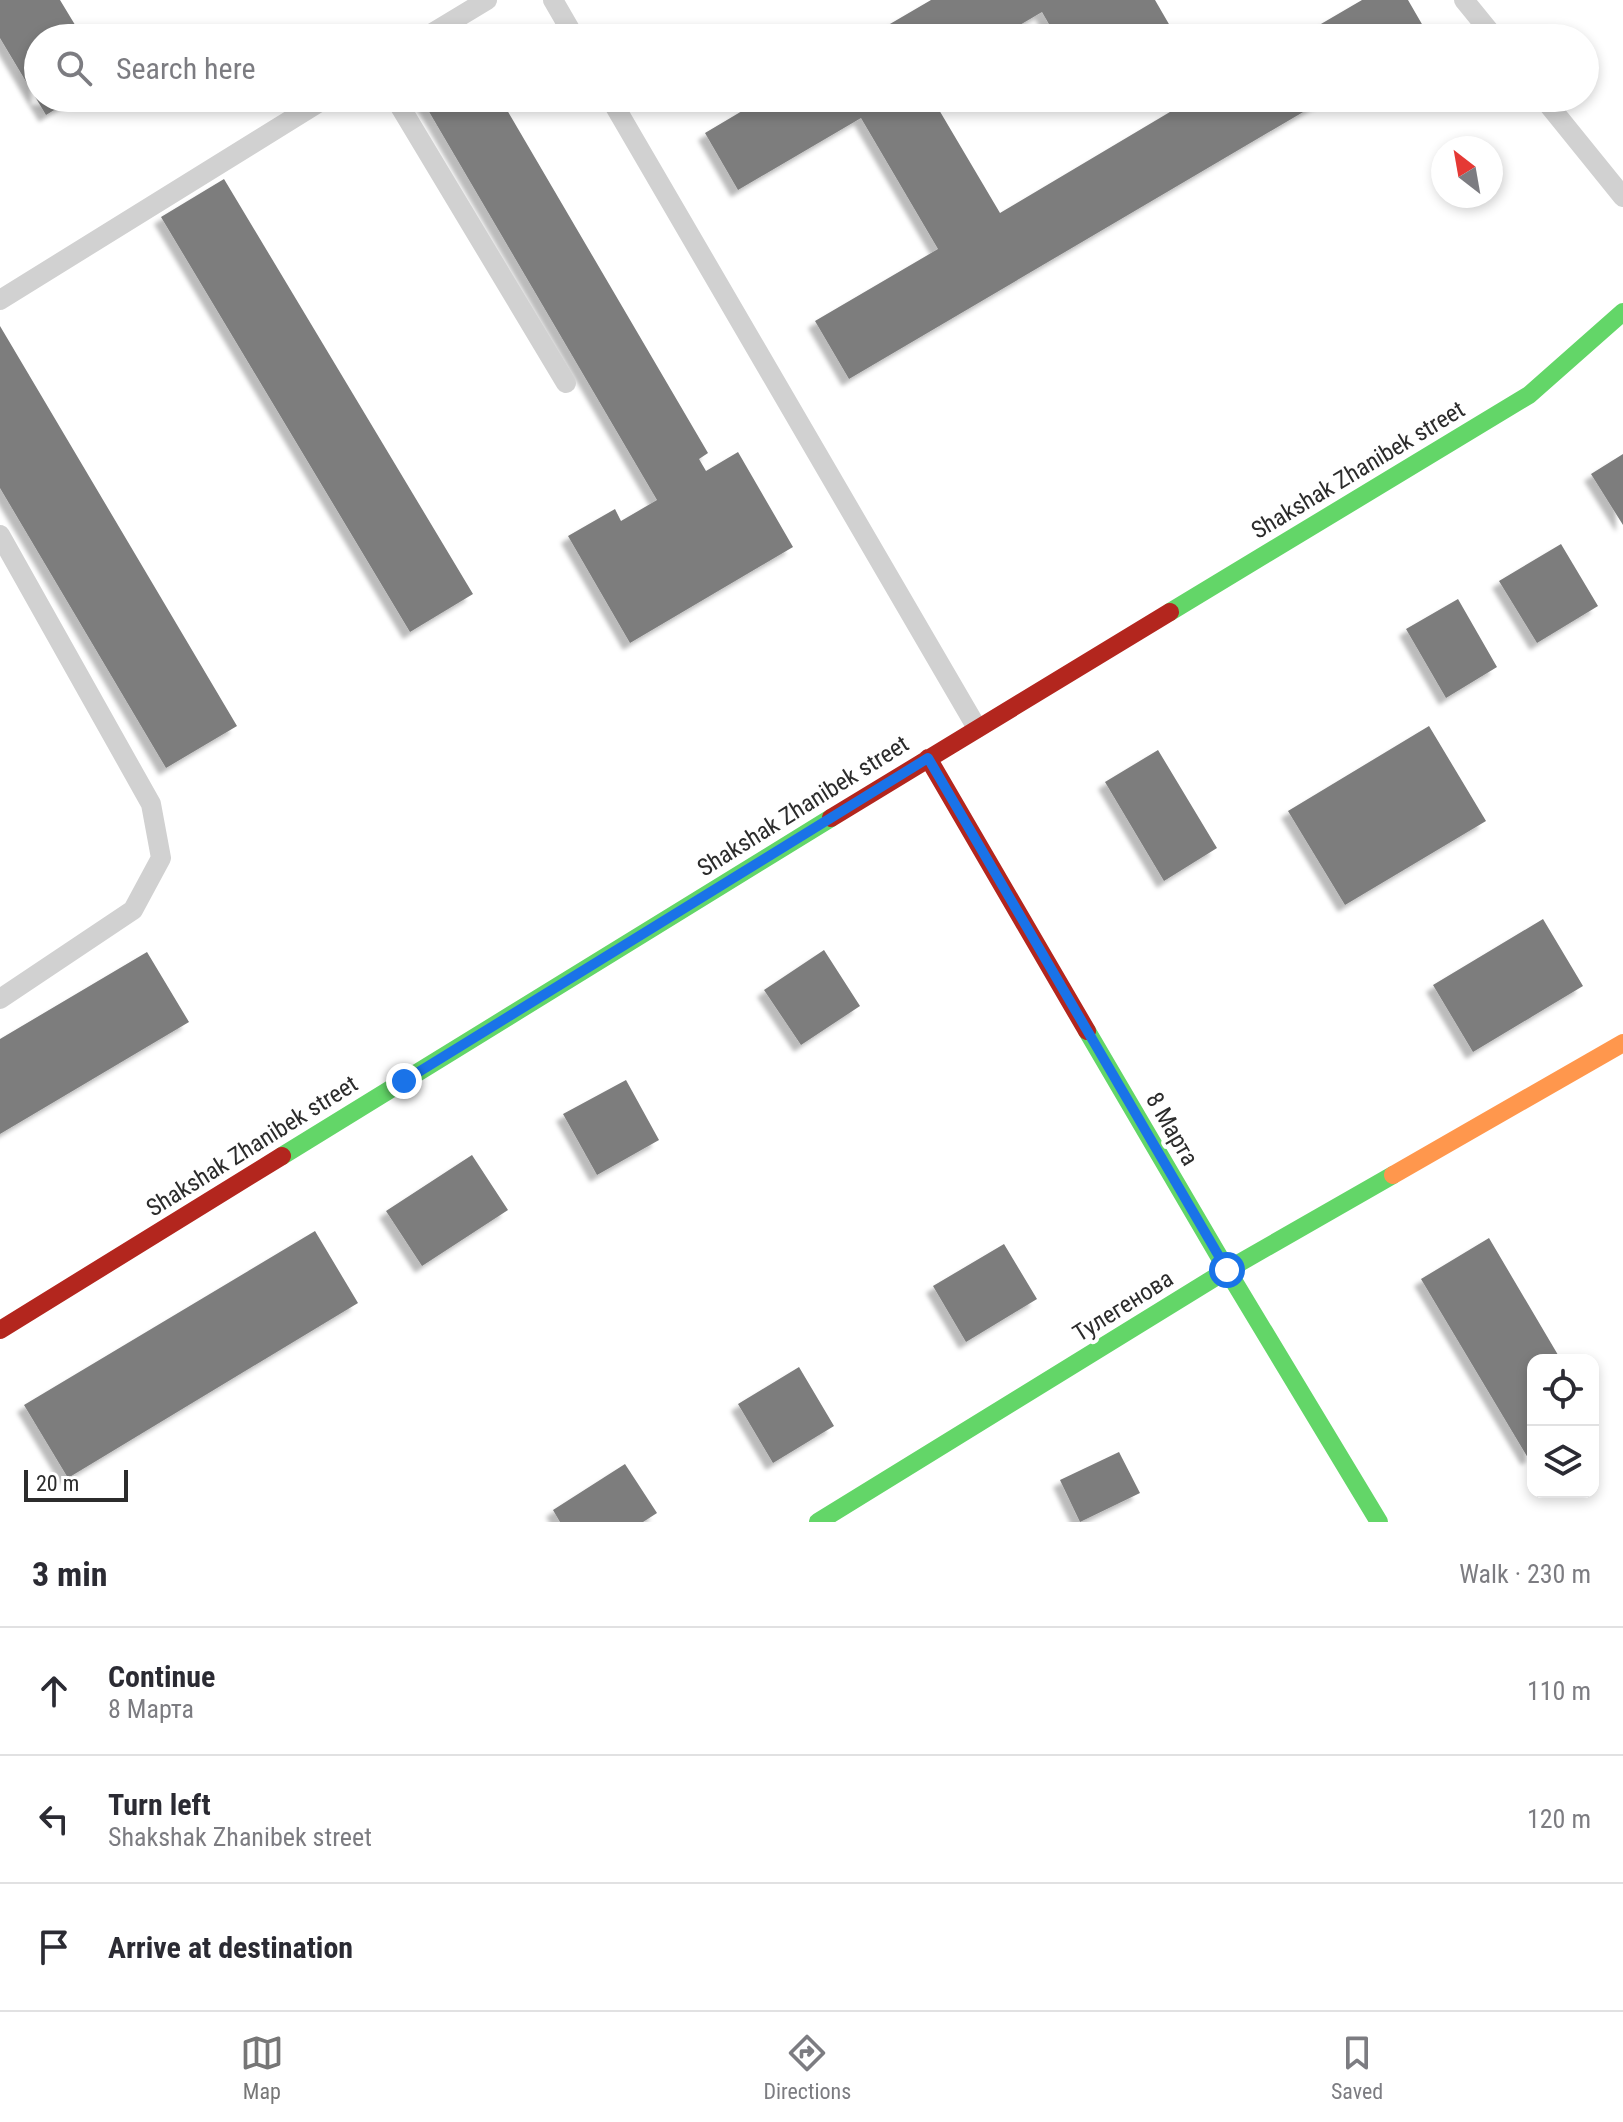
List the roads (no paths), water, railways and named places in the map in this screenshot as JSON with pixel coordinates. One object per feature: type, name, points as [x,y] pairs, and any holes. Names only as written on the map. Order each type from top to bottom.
[{"type":"main road","name":"Shakshak Zhanibek street","points":[[0,1330],[977,728],[1529,395],[1623,312]]},
{"type":"main road","name":"8 Марта","points":[[928,758],[1227,1270],[1379,1522]]},
{"type":"main road","name":"Тулегенова","points":[[818,1522],[1227,1270],[1623,1043]]},
{"type":"lane","points":[[447,24],[487,0]]},
{"type":"lane","points":[[553,0],[567,24]]},
{"type":"lane","points":[[1464,0],[1484,24]]},
{"type":"lane","points":[[0,300],[303,112]]},
{"type":"lane","points":[[403,112],[566,383]]},
{"type":"lane","points":[[618,112],[977,728]]},
{"type":"lane","points":[[1554,112],[1623,197]]},
{"type":"lane","points":[[0,535],[151,804],[161,858],[133,910],[0,999]]}]
